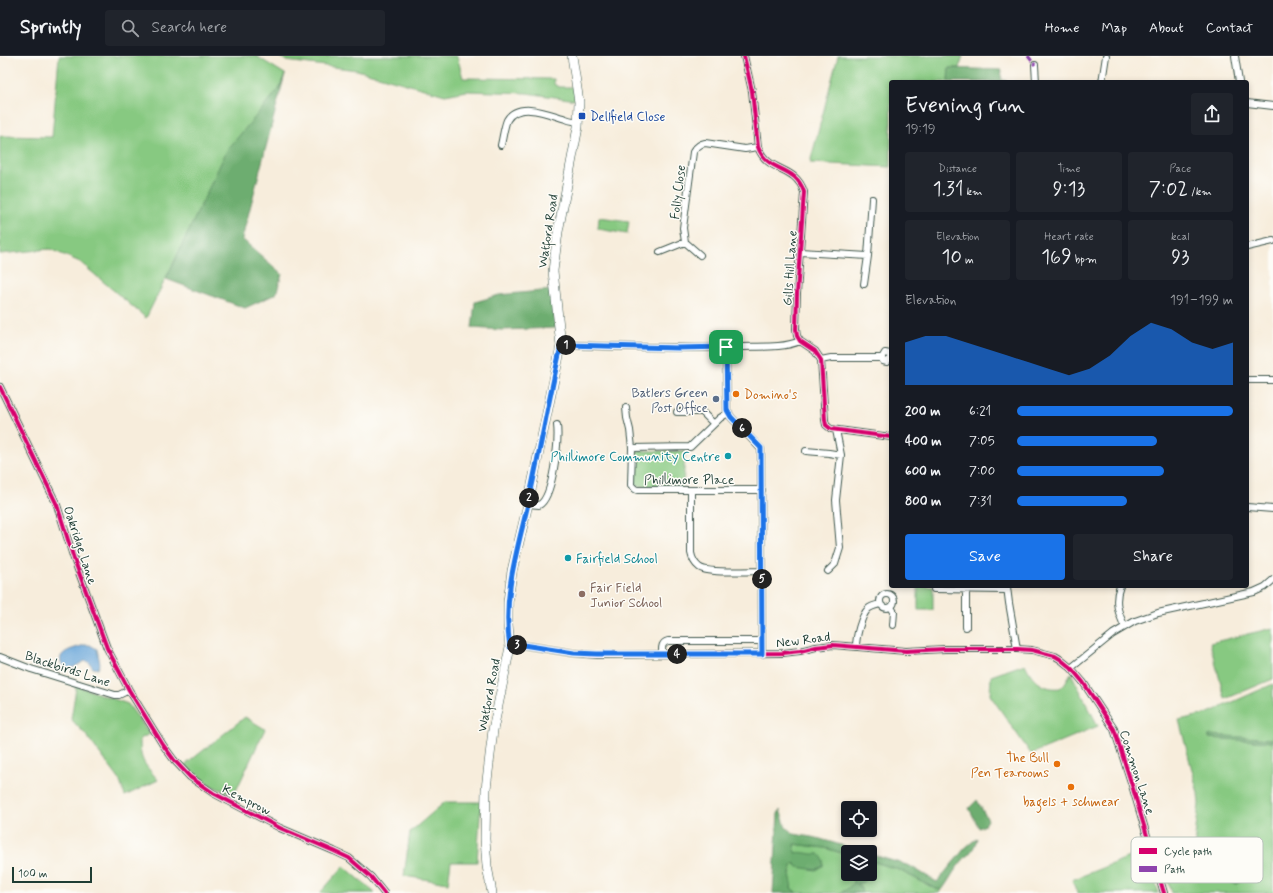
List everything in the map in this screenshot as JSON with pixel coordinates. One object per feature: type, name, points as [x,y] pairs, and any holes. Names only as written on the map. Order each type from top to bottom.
[{"type":"main road","name":"Watford Road","points":[[492,893],[487,866],[485,839],[486,789],[493,730],[510,647],[508,602],[512,571],[528,504],[561,346],[553,262],[579,122],[579,102],[572,56]]},
{"type":"street","name":"Gills Hill Lane","points":[[744,56],[752,91],[760,154],[769,163],[789,172],[799,181],[802,186],[804,197],[796,329],[797,336],[800,341]]},
{"type":"street","points":[[1102,80],[1106,56]]},
{"type":"street","points":[[1235,56],[1239,80]]},
{"type":"street","points":[[1035,65],[1036,80]]},
{"type":"street","points":[[1249,103],[1273,106]]},
{"type":"street","points":[[501,145],[506,121],[518,111],[530,110],[548,112],[579,122]]},
{"type":"street","name":"Folly Close","points":[[685,242],[683,228],[693,152],[698,146],[705,143],[745,149],[758,147]]},
{"type":"street","points":[[864,284],[868,256],[872,199]]},
{"type":"street","points":[[1249,247],[1273,241]]},
{"type":"street","points":[[660,252],[685,242],[700,255]]},
{"type":"street","points":[[800,252],[868,256]]},
{"type":"street","points":[[561,346],[678,348],[789,346],[800,341],[815,351],[821,360],[824,420],[828,428],[889,437]]},
{"type":"street","points":[[726,347],[726,407],[728,413],[761,448],[762,654]]},
{"type":"street","points":[[882,358],[885,353],[889,354]]},
{"type":"street","points":[[821,360],[831,358],[882,358],[883,361],[887,362],[889,360]]},
{"type":"street","points":[[1249,380],[1273,380]]},
{"type":"street","name":"Oakridge Lane","points":[[0,387],[58,505],[74,559],[100,632],[114,664],[129,690]]},
{"type":"street","name":"Phillimore Place","points":[[626,408],[632,448],[632,485],[635,489],[762,490]]},
{"type":"street","points":[[677,412],[702,412],[714,424]]},
{"type":"street","points":[[632,448],[690,447],[728,413]]},
{"type":"street","points":[[528,504],[539,505],[544,501],[554,472],[558,425]]},
{"type":"street","points":[[828,571],[835,564],[840,548],[836,500],[841,455],[836,430]]},
{"type":"street","points":[[806,451],[841,455]]},
{"type":"street","points":[[691,490],[691,553],[695,563],[699,567],[708,570],[762,571]]},
{"type":"street","points":[[1249,507],[1273,509]]},
{"type":"street","points":[[1071,668],[1125,626],[1158,613],[1254,592],[1265,587],[1273,580]]},
{"type":"street","points":[[934,589],[941,588]]},
{"type":"street","points":[[957,588],[1007,588],[1017,648]]},
{"type":"street","points":[[1119,588],[1116,603],[1125,626]]},
{"type":"street","points":[[966,589],[966,627]]},
{"type":"street","points":[[880,604],[882,596],[888,594],[892,596],[894,601],[890,607]]},
{"type":"street","points":[[880,604],[886,608],[890,607]]},
{"type":"street","points":[[856,647],[858,629],[866,612],[880,604]]},
{"type":"street","points":[[890,607],[894,612],[893,625]]},
{"type":"street","name":"New Road","points":[[662,654],[662,646],[665,642],[762,641]]},
{"type":"street","name":"New Road","points":[[510,647],[523,645],[574,653],[597,654],[793,653],[824,646],[906,651],[1017,648],[1055,656],[1071,668]]},
{"type":"street","name":"Blackbirds Lane","points":[[0,657],[31,669],[115,695],[119,695],[129,690]]},
{"type":"street","name":"Common Lane","points":[[1071,668],[1087,687],[1114,729],[1132,782],[1148,837]]},
{"type":"street","name":"Kemprow","points":[[129,690],[163,745],[190,777],[213,793],[254,815],[349,858],[371,877],[384,893]]},
{"type":"street","name":"Common Lane","points":[[1161,883],[1164,893]]},
{"type":"green space","points":[[59,56],[256,56],[285,74],[279,89],[172,266],[146,318],[80,262],[50,249],[0,254],[0,136],[52,137]]},
{"type":"green space","points":[[280,56],[457,56],[463,78],[554,79],[554,84],[559,87],[575,87],[576,100],[526,93],[467,91],[445,95],[357,70],[286,61]]},
{"type":"green space","points":[[838,56],[963,56],[959,68],[949,68],[948,80],[889,80],[889,167],[810,163]]},
{"type":"green space","points":[[949,68],[1002,70],[1001,79],[1003,80],[948,80]]},
{"type":"green space","points":[[285,74],[242,239],[282,274],[276,294],[245,308],[166,279],[227,150],[279,89]]},
{"type":"green space","points":[[599,217],[629,221],[627,234],[598,229]]},
{"type":"green space","points":[[551,290],[556,328],[502,330],[472,328],[475,302],[499,295]]},
{"type":"green space","points":[[638,451],[685,451],[683,488],[636,486],[634,483],[635,455]]},
{"type":"green space","points":[[918,588],[933,588],[933,610],[918,610]]},
{"type":"green space","points":[[1273,628],[1273,679],[1225,699],[1210,643]]},
{"type":"green space","points":[[1025,664],[1034,679],[1048,687],[1060,688],[1071,673],[1098,726],[1031,754],[990,695],[991,676]]},
{"type":"green space","points":[[1273,684],[1273,739],[1209,736],[1210,738],[1273,742],[1273,893],[1172,893],[1169,883],[1263,883],[1263,837],[1195,837],[1199,804],[1198,793],[1179,720],[1206,714]]},
{"type":"green space","points":[[74,685],[128,704],[150,734],[140,739],[141,753],[146,766],[158,780],[125,796],[119,779],[86,735],[71,719],[76,688]]},
{"type":"green space","points":[[245,717],[265,729],[234,795],[207,784],[185,765]]},
{"type":"green space","points":[[1209,735],[1273,739],[1273,742],[1209,738]]},
{"type":"green space","points":[[977,800],[988,820],[985,825],[979,828],[969,808]]},
{"type":"green space","points":[[445,802],[481,802],[477,862],[451,862],[448,883],[404,876],[410,832]]},
{"type":"green space","points":[[780,810],[786,827],[794,834],[817,838],[841,845],[841,853],[825,848],[794,844],[795,853],[800,852],[819,854],[823,859],[823,866],[816,870],[798,867],[794,863],[791,866],[791,888],[797,893],[773,893],[778,814]]},
{"type":"green space","points":[[977,838],[972,851],[958,866],[942,890],[936,889],[897,869],[877,863],[877,856],[910,866],[937,882],[965,848]]},
{"type":"green space","points":[[794,844],[825,848],[841,853],[841,881],[877,881],[877,862],[897,869],[936,889],[941,890],[939,893],[797,893],[791,888],[790,878],[790,871],[795,862]]},
{"type":"green space","points":[[1131,856],[1131,883],[1155,883],[1159,893],[1077,893],[1072,880]]},
{"type":"green space","points":[[344,866],[375,893],[320,893]]},
{"type":"green space","points":[[853,881],[864,881],[857,884],[860,886],[862,893],[840,893],[847,889]]},
{"type":"water","points":[[84,645],[90,645],[97,649],[100,664],[98,669],[93,668],[89,662],[85,661],[71,668],[63,666],[61,656],[65,652]]},
{"type":"marked path","points":[[1028,56],[1035,65]]},
{"type":"cycle path","points":[[744,56],[752,91],[758,147],[762,156],[775,166],[794,177],[800,183],[804,192],[796,329],[797,336],[800,341],[815,351],[821,360],[826,425],[831,429],[889,437]]},
{"type":"cycle path","points":[[0,387],[57,505],[74,559],[107,648],[129,690],[174,760],[190,777],[213,793],[280,828],[349,858],[371,877],[384,893]]},
{"type":"cycle path","points":[[510,647],[523,645],[573,653],[597,655],[783,653],[833,645],[906,651],[945,649],[1017,649],[1032,650],[1055,656],[1071,668],[1083,682],[1114,729],[1147,837]]},
{"type":"cycle path","points":[[1161,883],[1164,893]]},
{"type":"place","name":"Dellfield Close","points":[[582,116]]},
{"type":"place","name":"Domino's","points":[[736,394]]},
{"type":"place","name":"Batlers Green Post Office","points":[[716,399]]},
{"type":"place","name":"Phillimore Community Centre","points":[[728,456]]},
{"type":"place","name":"Fairfield School","points":[[568,558]]},
{"type":"place","name":"Fair Field Junior School","points":[[582,594]]},
{"type":"place","name":"The Bull Pen Tearooms","points":[[1057,764]]},
{"type":"place","name":"bagels + schmear","points":[[1071,787]]},
{"type":"route","points":[[561,346],[678,348],[726,347],[727,410],[731,417],[761,448],[762,654],[619,655],[574,653],[523,645],[510,647],[508,639],[508,602],[512,571],[528,504],[561,346]]}]
